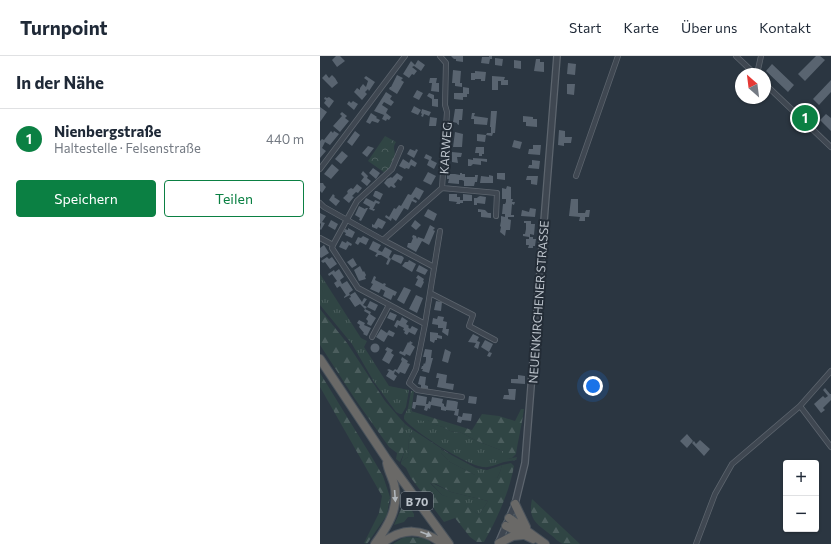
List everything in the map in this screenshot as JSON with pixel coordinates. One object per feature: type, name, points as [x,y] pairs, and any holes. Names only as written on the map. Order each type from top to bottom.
[{"type":"highway","name":"B 70","points":[[320,359],[386,458],[449,544]]},
{"type":"highway","name":"B 70","points":[[375,544],[387,527],[396,505],[394,484],[386,458]]},
{"type":"highway","points":[[514,504],[526,533]]},
{"type":"highway","points":[[508,522],[544,543]]},
{"type":"highway","points":[[381,544],[388,539],[412,531],[421,532],[435,538],[443,544]]},
{"type":"highway","points":[[498,544],[513,536],[526,533]]},
{"type":"street","points":[[320,169],[405,56]]},
{"type":"street","name":"KARWEG","points":[[440,56],[446,63],[445,105],[447,112],[442,188],[496,193],[496,216]]},
{"type":"street","name":"NEUENKIRCHENER STRASSE","points":[[498,544],[514,504],[525,463],[557,56]]},
{"type":"street","points":[[576,176],[618,56]]},
{"type":"street","points":[[736,56],[749,68]]},
{"type":"street","points":[[758,68],[761,56]]},
{"type":"street","points":[[771,90],[831,147]]},
{"type":"street","points":[[401,148],[399,156],[392,169],[357,201],[332,248],[358,288],[425,324]]},
{"type":"street","points":[[383,240],[442,188]]},
{"type":"street","points":[[320,203],[346,220],[434,267]]},
{"type":"street","points":[[440,231],[416,369],[408,383],[417,390],[462,398]]},
{"type":"street","points":[[320,238],[333,245]]},
{"type":"street","points":[[430,293],[473,314],[469,326],[495,340]]},
{"type":"street","points":[[372,337],[389,304]]},
{"type":"street","points":[[696,544],[715,494],[732,464],[800,406],[831,371]]},
{"type":"street","points":[[800,406],[831,447]]},
{"type":"green space","points":[[385,136],[396,142],[394,147],[394,160],[385,173],[368,161]]},
{"type":"green space","points":[[320,274],[361,338],[367,341],[364,347],[389,386],[409,390],[406,407],[402,414],[396,412],[374,382],[352,344],[320,305]]},
{"type":"green space","points":[[320,309],[347,343],[385,401],[405,424],[402,438],[404,453],[400,462],[396,459],[397,453],[389,447],[355,399],[320,345]]},
{"type":"green space","points":[[320,373],[383,476],[390,497],[387,515],[367,544],[364,543],[379,513],[382,496],[320,387]]},
{"type":"green space","points":[[411,391],[414,391],[411,413],[428,420],[432,424],[450,431],[462,433],[477,441],[503,451],[508,459],[517,457],[516,460],[486,467],[475,465],[453,454],[418,432],[404,419],[408,408]]},
{"type":"green space","points":[[521,409],[524,409],[516,454],[512,458],[508,459],[503,456],[503,451],[477,441],[462,433],[450,431],[443,427],[431,424],[428,420],[419,420],[411,413],[411,411],[472,430],[482,414],[499,416],[515,421]]},
{"type":"green space","points":[[405,424],[413,430],[409,437],[408,457],[401,462],[404,453],[401,444]]},
{"type":"green space","points":[[413,430],[456,458],[441,449],[441,453],[450,462],[475,475],[489,474],[497,478],[502,465],[511,463],[514,466],[502,506],[484,542],[477,542],[470,537],[455,518],[444,522],[411,478],[406,468],[401,464],[401,462],[408,457],[409,437]],"holes":[[[430,483],[436,484],[451,492],[488,501],[479,515],[459,500],[442,495]]]},
{"type":"green space","points":[[440,449],[476,468],[487,470],[502,465],[500,472],[497,478],[475,475],[450,462],[441,453]]},
{"type":"green space","points":[[430,482],[451,492],[488,501],[479,515],[459,501],[442,495]]},
{"type":"green space","points":[[404,498],[414,514],[414,517],[408,517],[404,522],[394,525],[402,507]]},
{"type":"green space","points":[[532,499],[580,544],[564,544],[537,524],[531,511]]},
{"type":"green space","points":[[404,537],[428,538],[431,544],[393,544]]},
{"type":"building","points":[[336,56],[340,56],[345,61],[337,67],[332,60]]},
{"type":"building","points":[[451,56],[463,56],[463,62],[456,61],[456,59]]},
{"type":"building","points":[[492,56],[492,59],[490,59],[489,64],[481,63],[482,57]]},
{"type":"building","points":[[816,56],[820,56],[825,60],[805,81],[798,74]]},
{"type":"building","points":[[495,58],[503,59],[502,66],[495,65]]},
{"type":"building","points":[[536,59],[540,59],[540,62],[544,62],[544,72],[534,71]]},
{"type":"building","points":[[418,60],[425,65],[421,71],[414,66],[412,67],[417,71],[414,75],[412,74],[409,78],[403,74],[411,61],[415,65]]},
{"type":"building","points":[[514,60],[521,61],[521,69],[514,68]]},
{"type":"building","points":[[568,63],[576,64],[575,75],[567,74]]},
{"type":"building","points":[[772,64],[794,85],[788,92],[771,76],[771,68],[769,68]]},
{"type":"building","points":[[453,70],[461,71],[460,83],[462,83],[462,87],[455,86],[455,83],[452,83]]},
{"type":"building","points":[[475,71],[486,72],[485,81],[481,81],[481,79],[471,80],[471,73],[475,73]]},
{"type":"building","points":[[326,74],[329,78],[332,75],[338,83],[332,88],[322,78]]},
{"type":"building","points":[[397,75],[403,78],[401,80],[404,82],[397,94],[389,89]]},
{"type":"building","points":[[366,76],[375,82],[369,91],[368,89],[365,92],[367,94],[362,100],[354,92],[357,88],[360,90],[363,84],[366,87],[368,81],[364,78]]},
{"type":"building","points":[[492,76],[505,77],[504,80],[508,80],[508,85],[501,85],[501,81],[498,81],[498,90],[492,90]]},
{"type":"building","points":[[430,78],[437,78],[436,83],[439,83],[439,92],[431,91],[432,83],[429,83]]},
{"type":"building","points":[[831,80],[831,92],[819,105],[813,99]]},
{"type":"building","points":[[567,84],[575,84],[574,95],[567,94]]},
{"type":"building","points":[[463,87],[469,88],[469,94],[467,94],[467,97],[463,97],[463,100],[454,99],[454,93],[463,93]]},
{"type":"building","points":[[417,90],[423,93],[419,100],[413,97]]},
{"type":"building","points":[[386,92],[392,96],[390,99],[394,102],[391,106],[384,102],[382,105],[388,109],[386,113],[391,117],[386,121],[382,119],[384,115],[374,111]]},
{"type":"building","points":[[429,93],[434,95],[434,99],[438,99],[438,107],[432,106],[432,99],[427,96]]},
{"type":"building","points":[[325,97],[329,97],[334,101],[329,108],[324,103],[326,100],[324,99]]},
{"type":"building","points":[[349,101],[351,103],[353,101],[358,104],[354,110],[347,104]]},
{"type":"building","points":[[414,106],[421,110],[418,115],[411,112]]},
{"type":"building","points":[[320,107],[327,112],[320,122]]},
{"type":"building","points":[[422,109],[431,112],[429,116],[424,114],[423,117],[421,116]]},
{"type":"building","points":[[455,109],[463,109],[462,120],[459,120],[459,125],[453,122]]},
{"type":"building","points":[[491,111],[497,111],[495,133],[493,133],[492,136],[486,135],[487,133],[491,133]]},
{"type":"building","points":[[342,112],[347,116],[345,118],[349,121],[340,132],[333,126],[342,116],[340,114]]},
{"type":"building","points":[[371,113],[380,120],[378,123],[372,121],[370,124],[366,122]]},
{"type":"building","points":[[472,113],[475,113],[474,116],[488,118],[487,125],[474,124],[474,119],[471,119]]},
{"type":"building","points":[[826,114],[831,118],[831,131],[820,120]]},
{"type":"building","points":[[523,116],[537,119],[537,127],[526,126],[526,122],[523,122]]},
{"type":"building","points":[[430,117],[437,118],[436,126],[429,126]]},
{"type":"building","points":[[559,130],[565,131],[565,137],[572,137],[571,143],[564,143],[564,146],[558,145]]},
{"type":"building","points":[[331,131],[339,134],[330,145],[325,142],[322,148],[326,151],[320,158],[320,141],[322,139],[324,140]]},
{"type":"building","points":[[355,131],[360,135],[352,146],[347,142]]},
{"type":"building","points":[[455,132],[463,134],[462,147],[453,147]]},
{"type":"building","points":[[477,134],[486,135],[485,142],[477,141]]},
{"type":"building","points":[[514,140],[522,142],[520,149],[512,147]]},
{"type":"building","points":[[533,145],[541,145],[540,155],[528,154],[529,149],[533,149]]},
{"type":"building","points":[[368,146],[374,148],[367,157],[362,153]]},
{"type":"building","points":[[476,147],[484,147],[484,154],[482,154],[482,156],[479,156],[479,153],[475,153]]},
{"type":"building","points":[[410,149],[415,151],[416,149],[418,150],[414,158],[407,154]]},
{"type":"building","points":[[342,151],[348,156],[341,164],[335,159]]},
{"type":"building","points":[[452,152],[462,153],[461,157],[457,157],[458,163],[452,162]]},
{"type":"building","points":[[426,154],[432,157],[431,160],[437,163],[434,169],[427,165],[429,160],[424,158]]},
{"type":"building","points":[[473,158],[487,159],[487,162],[481,161],[481,165],[473,164],[468,166],[468,159],[473,160]]},
{"type":"building","points":[[403,159],[409,163],[411,159],[417,163],[415,167],[411,165],[409,169],[405,169],[399,166]]},
{"type":"building","points":[[532,160],[540,161],[539,169],[528,168],[529,165],[532,165]]},
{"type":"building","points":[[332,164],[339,170],[331,179],[324,174]]},
{"type":"building","points":[[373,168],[380,173],[376,179],[369,173]]},
{"type":"building","points":[[363,171],[368,176],[367,178],[371,181],[367,186],[361,181],[364,177],[361,174]]},
{"type":"building","points":[[428,172],[436,176],[431,185],[423,181]]},
{"type":"building","points":[[447,172],[450,172],[449,174],[460,175],[460,173],[462,173],[465,174],[465,177],[475,177],[475,175],[478,175],[477,182],[475,182],[474,186],[464,186],[464,181],[462,180],[459,180],[459,184],[448,183],[449,179],[447,179]]},
{"type":"building","points":[[397,173],[403,177],[401,181],[398,179],[394,184],[396,187],[394,188],[391,186],[389,188],[384,183],[387,179],[392,178]]},
{"type":"building","points":[[497,173],[505,173],[505,180],[497,179]]},
{"type":"building","points":[[489,175],[493,176],[493,183],[480,183],[481,176],[489,177]]},
{"type":"building","points":[[527,176],[538,176],[537,185],[531,184],[531,180],[526,180]]},
{"type":"building","points":[[320,183],[323,183],[326,187],[322,193],[320,191]]},
{"type":"building","points":[[357,184],[362,188],[358,193],[356,192],[352,196],[354,197],[349,203],[343,198],[348,193],[348,190],[351,188],[353,189]]},
{"type":"building","points":[[507,186],[511,187],[511,199],[513,199],[512,202],[515,202],[514,205],[512,204],[511,215],[514,215],[514,217],[508,217],[508,219],[511,220],[510,230],[506,230],[505,236],[500,232],[500,226],[501,216],[505,217],[505,214],[502,214],[503,204],[506,202],[506,199],[502,199],[502,188],[506,189]]},
{"type":"building","points":[[416,187],[424,191],[419,200],[415,197],[413,199],[417,201],[416,203],[412,201],[408,210],[404,208],[396,221],[392,218],[391,221],[385,217],[386,215],[389,217],[394,208],[396,209],[399,205],[401,206],[408,194],[411,195]]},
{"type":"building","points":[[375,191],[383,194],[380,200],[373,196]]},
{"type":"building","points":[[333,194],[335,196],[334,197],[340,201],[336,206],[329,200]]},
{"type":"building","points":[[449,194],[457,194],[457,197],[460,197],[460,200],[463,200],[463,194],[472,195],[472,201],[463,201],[463,203],[456,204],[457,202],[449,201]]},
{"type":"building","points":[[480,196],[486,197],[485,204],[477,203],[477,205],[474,205],[474,198]]},
{"type":"building","points":[[366,198],[374,202],[375,200],[380,202],[379,204],[376,203],[373,209],[375,209],[374,211],[369,209],[370,207],[363,203]]},
{"type":"building","points":[[571,199],[578,199],[578,213],[585,213],[586,210],[590,210],[589,217],[585,217],[585,221],[579,221],[580,217],[569,216]]},
{"type":"building","points":[[359,206],[365,209],[368,208],[361,221],[359,220],[360,218],[355,215]]},
{"type":"building","points":[[530,208],[536,209],[535,217],[521,216],[522,210],[529,212]]},
{"type":"building","points":[[428,209],[437,214],[434,221],[424,216]]},
{"type":"building","points":[[478,209],[491,213],[491,218],[481,217],[481,212],[478,212]]},
{"type":"building","points":[[320,213],[326,216],[322,222],[325,223],[321,230],[320,229]]},
{"type":"building","points":[[378,218],[386,222],[382,229],[372,227],[372,224],[374,225]]},
{"type":"building","points":[[331,220],[338,224],[335,230],[328,226]]},
{"type":"building","points":[[415,220],[421,225],[416,230],[411,226]]},
{"type":"building","points":[[524,221],[531,221],[531,224],[535,224],[534,235],[530,234],[530,237],[536,239],[535,246],[533,246],[533,248],[528,248],[529,245],[526,245],[526,239],[529,239],[529,237],[523,236],[526,229],[526,223],[524,223]]},
{"type":"building","points":[[430,225],[435,228],[433,230],[435,231],[429,245],[422,241],[416,252],[407,247],[408,243],[411,243],[413,235],[416,236],[417,239],[418,237],[424,239]]},
{"type":"building","points":[[348,228],[355,232],[352,238],[345,235],[345,229],[348,230]]},
{"type":"building","points":[[363,236],[369,239],[366,245],[360,242],[358,245],[355,243],[358,237],[361,238]]},
{"type":"building","points":[[342,241],[346,243],[347,241],[352,244],[351,246],[349,245],[346,250],[339,247]]},
{"type":"building","points":[[373,241],[381,245],[378,250],[382,252],[385,247],[392,251],[389,257],[391,259],[388,265],[386,264],[388,259],[381,255],[378,255],[377,257],[375,256],[377,253],[369,249]]},
{"type":"building","points":[[324,245],[329,253],[321,258],[320,248]]},
{"type":"building","points":[[394,254],[404,258],[401,264],[391,259]]},
{"type":"building","points":[[327,257],[329,259],[332,257],[337,264],[330,269],[325,262],[323,263],[321,261]]},
{"type":"building","points":[[353,258],[357,265],[352,268],[347,262]]},
{"type":"building","points":[[409,260],[416,264],[412,272],[402,266]]},
{"type":"building","points":[[419,265],[428,270],[425,275],[416,271]]},
{"type":"building","points":[[360,266],[366,275],[366,279],[359,281],[354,270]]},
{"type":"building","points":[[339,269],[344,277],[340,280],[342,284],[347,281],[353,290],[349,293],[350,295],[344,298],[346,295],[340,286],[337,288],[334,283],[337,281],[332,274],[329,276],[328,274]]},
{"type":"building","points":[[418,275],[424,279],[421,288],[415,285]]},
{"type":"building","points":[[374,276],[376,277],[375,280],[386,284],[385,286],[397,292],[395,296],[393,295],[391,300],[383,296],[385,291],[381,289],[379,293],[370,289],[373,284],[371,283]]},
{"type":"building","points":[[404,287],[411,290],[404,304],[397,300]]},
{"type":"building","points":[[355,292],[362,302],[364,298],[367,299],[363,305],[367,307],[365,309],[360,304],[355,307],[349,298],[351,297],[350,295]]},
{"type":"building","points":[[416,295],[423,298],[417,313],[409,309]]},
{"type":"building","points":[[370,301],[378,305],[375,311],[367,307]]},
{"type":"building","points":[[436,301],[442,302],[441,311],[434,310]]},
{"type":"building","points":[[365,309],[371,312],[370,314],[376,318],[371,326],[367,324],[368,321],[366,319],[369,314],[364,311]]},
{"type":"building","points":[[390,312],[397,315],[394,321],[387,318]]},
{"type":"building","points":[[438,316],[444,317],[443,321],[447,322],[446,329],[449,329],[448,336],[442,332],[443,328],[438,328],[438,325],[432,324],[433,318],[437,319]]},
{"type":"building","points":[[402,317],[408,321],[406,324],[410,329],[412,326],[418,329],[415,335],[409,332],[407,335],[404,333],[404,328],[398,325],[397,328],[394,326],[397,320],[400,321]]},
{"type":"building","points":[[359,320],[365,323],[364,325],[371,328],[367,336],[363,334],[364,333],[359,327],[360,325],[357,323]]},
{"type":"building","points":[[381,329],[387,333],[389,330],[395,333],[393,337],[388,335],[384,342],[376,337]]},
{"type":"building","points":[[430,332],[438,333],[438,335],[442,336],[442,339],[437,338],[434,343],[430,341]]},
{"type":"building","points":[[473,334],[479,337],[477,341],[480,342],[478,349],[474,347],[476,343],[468,342]]},
{"type":"building","points":[[485,340],[493,344],[489,352],[481,347]]},
{"type":"building","points":[[410,341],[415,347],[410,356],[406,354],[405,356],[399,353],[400,351],[403,352]]},
{"type":"building","points":[[375,343],[380,348],[375,353],[370,348]]},
{"type":"building","points":[[387,347],[393,350],[391,353],[394,355],[389,364],[382,360],[387,351],[385,350]]},
{"type":"building","points":[[425,349],[432,350],[431,358],[433,358],[429,373],[422,371],[423,369],[421,369],[426,360],[426,357],[423,357]]},
{"type":"building","points":[[445,349],[451,352],[448,363],[442,361]]},
{"type":"building","points":[[489,352],[492,353],[490,357],[487,356]]},
{"type":"building","points":[[402,357],[408,361],[407,363],[410,364],[405,374],[400,372],[399,374],[395,371],[394,374],[397,376],[394,381],[386,376],[389,371],[387,370],[397,370],[402,361]]},
{"type":"building","points":[[437,373],[447,375],[446,383],[454,384],[453,390],[437,387],[439,378],[436,378]]},
{"type":"building","points":[[518,375],[525,376],[525,384],[511,383],[511,379],[518,379]]},
{"type":"building","points":[[420,376],[426,377],[425,385],[428,386],[428,389],[421,388],[421,385],[418,384]]},
{"type":"building","points":[[825,388],[831,394],[831,400],[823,408],[825,410],[821,413],[814,404],[823,396],[825,398],[828,396],[823,390]]},
{"type":"building","points":[[508,389],[516,389],[515,400],[503,399],[504,395],[509,395]]},
{"type":"building","points":[[417,395],[427,397],[426,404],[428,404],[429,401],[431,402],[432,397],[443,399],[442,403],[446,407],[447,400],[458,402],[458,416],[454,415],[455,411],[441,410],[441,407],[431,405],[430,409],[428,408],[427,411],[424,410],[425,406],[416,405],[415,409],[412,408],[413,402],[416,402]]},
{"type":"building","points":[[469,396],[477,397],[476,404],[468,403]]},
{"type":"building","points":[[463,413],[472,414],[471,421],[462,420],[461,423],[457,422],[458,416],[462,417]]},
{"type":"building","points":[[687,434],[693,441],[687,448],[680,441]]},
{"type":"building","points":[[700,440],[710,449],[704,456],[692,443],[694,441],[696,444]]},
{"type":"place","name":"Nienbergstraße","points":[[805,118]]}]
